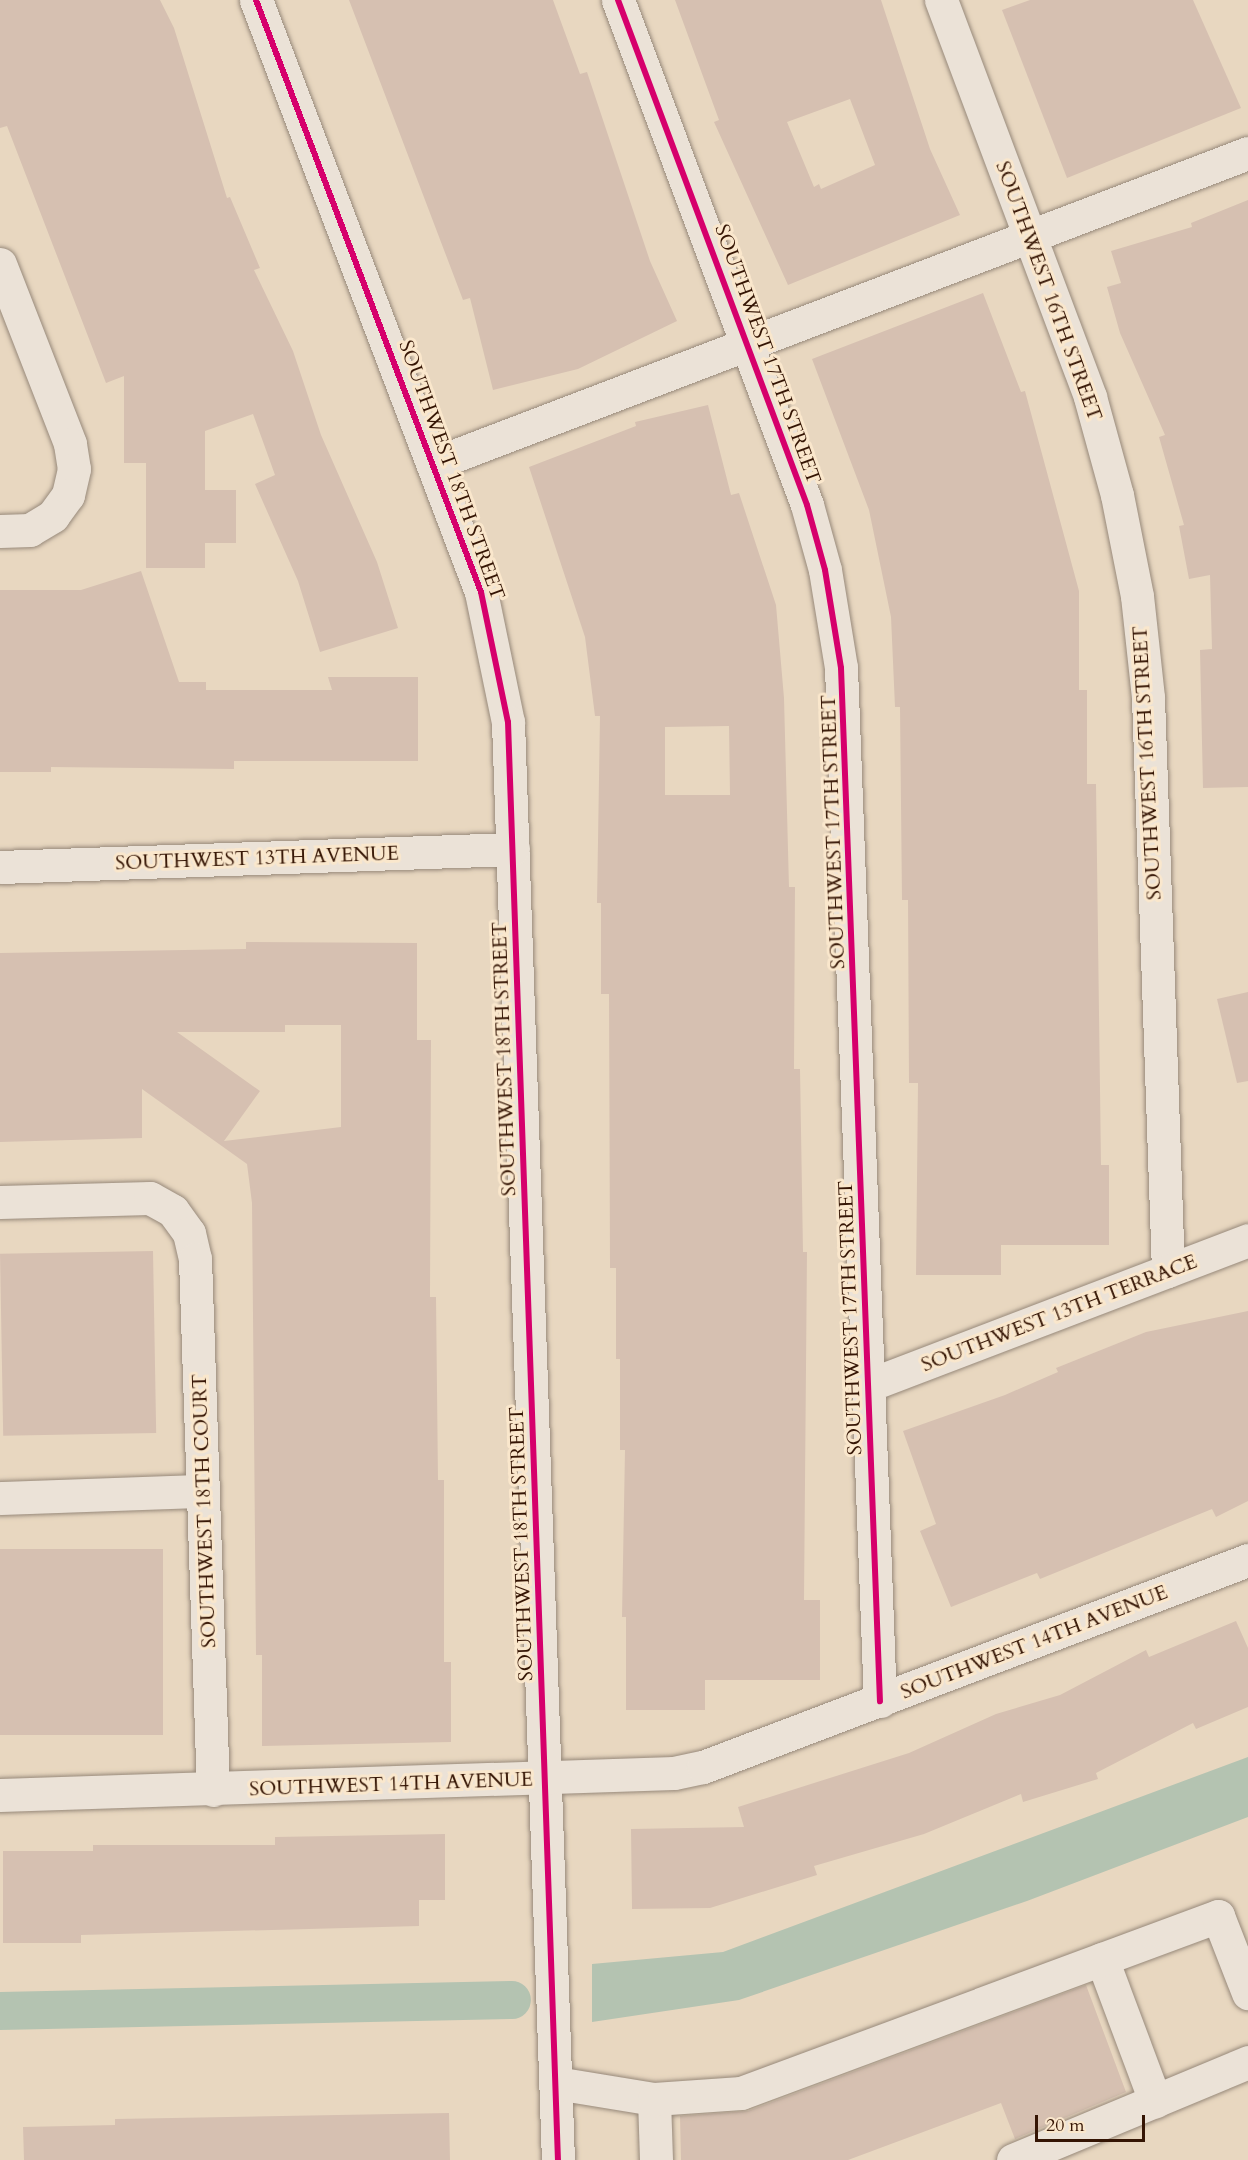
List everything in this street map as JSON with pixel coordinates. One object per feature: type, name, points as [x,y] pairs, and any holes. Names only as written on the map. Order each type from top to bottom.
[{"type":"street","name":"SOUTHWEST 18TH STREET","points":[[256,0],[433,464],[495,643],[508,722],[558,2160]]},
{"type":"street","name":"SOUTHWEST 17TH STREET","points":[[618,0],[807,506],[825,570],[842,668],[880,1701]]},
{"type":"street","name":"SOUTHWEST 16TH STREET","points":[[941,0],[1090,397],[1117,495],[1137,596],[1148,698],[1168,1271]]},
{"type":"street","points":[[433,464],[1248,153]]},
{"type":"street","points":[[0,264],[70,444],[74,469],[68,495],[53,516],[30,530],[0,531]]},
{"type":"street","name":"SOUTHWEST 13TH AVENUE","points":[[0,867],[513,849]]},
{"type":"street","name":"SOUTHWEST 18TH COURT","points":[[0,1202],[150,1198],[173,1211],[189,1233],[195,1259],[213,1790]]},
{"type":"street","name":"SOUTHWEST 13TH TERRACE","points":[[869,1385],[1248,1240]]},
{"type":"street","points":[[0,1498],[203,1491]]},
{"type":"street","name":"SOUTHWEST 14TH AVENUE","points":[[0,1795],[213,1790],[674,1773],[703,1767],[1248,1560]]},
{"type":"street","points":[[556,2083],[654,2100],[741,2093],[1218,1916],[1248,1993]]},
{"type":"street","points":[[1102,1959],[1155,2101]]},
{"type":"street","points":[[1013,2160],[1248,2062]]},
{"type":"street","points":[[654,2100],[656,2160]]},
{"type":"shaded area","points":[[1248,1757],[1248,1817],[1027,1901],[739,2000],[592,2022],[592,1964],[723,1952]]},
{"type":"building","points":[[0,0],[160,0],[174,28],[227,198],[230,197],[260,268],[254,270],[293,351],[321,435],[377,562],[398,628],[320,652],[298,581],[255,484],[275,475],[253,414],[205,431],[205,490],[236,490],[236,543],[205,543],[205,568],[146,568],[146,463],[124,463],[124,376],[106,383],[7,126],[0,128]]},
{"type":"building","points":[[349,0],[553,0],[580,74],[587,72],[650,261],[677,321],[578,369],[493,390],[470,298],[463,300]]},
{"type":"building","points":[[675,0],[881,0],[930,149],[960,215],[788,285],[714,122],[719,120]],"holes":[[[850,99],[875,165],[821,189],[819,184],[814,187],[787,122]]]},
{"type":"building","points":[[1030,0],[1193,0],[1241,108],[1067,178],[1002,10]]},
{"type":"building","points":[[1248,200],[1248,787],[1203,788],[1200,650],[1212,649],[1210,575],[1189,579],[1179,526],[1184,525],[1159,437],[1165,435],[1120,333],[1107,287],[1121,283],[1111,251],[1192,227],[1191,223]]},
{"type":"building","points":[[983,293],[1021,392],[1025,391],[1079,591],[1079,690],[1087,690],[1087,784],[1096,784],[1101,1165],[1109,1165],[1109,1245],[1001,1245],[1001,1275],[916,1275],[918,1083],[909,1083],[908,900],[902,900],[900,707],[895,707],[891,617],[869,510],[812,359]]},
{"type":"building","points":[[708,405],[731,495],[739,493],[776,605],[784,698],[789,887],[795,887],[794,1069],[800,1069],[803,1252],[807,1252],[804,1600],[820,1600],[820,1680],[705,1680],[705,1710],[626,1710],[626,1617],[622,1617],[625,1450],[620,1450],[620,1359],[616,1359],[616,1268],[610,1268],[609,994],[601,994],[601,903],[597,903],[600,716],[595,716],[585,637],[529,467],[636,426],[635,422]],"holes":[[[729,726],[730,795],[665,795],[665,727]]]},
{"type":"building","points":[[141,571],[179,682],[206,682],[206,690],[332,690],[328,677],[418,677],[418,761],[234,761],[234,769],[51,767],[51,772],[0,772],[0,590],[81,590]]},
{"type":"building","points":[[246,942],[417,943],[417,1040],[431,1040],[430,1297],[436,1297],[438,1480],[444,1480],[444,1662],[451,1662],[451,1742],[262,1746],[262,1655],[256,1655],[252,1203],[247,1164],[142,1089],[142,1138],[0,1142],[0,953],[246,949]],"holes":[[[285,1025],[341,1025],[341,1127],[224,1141],[260,1091],[177,1032],[285,1032]]]},
{"type":"building","points":[[1248,992],[1248,1081],[1237,1083],[1217,999]]},
{"type":"building","points":[[153,1251],[156,1433],[3,1436],[0,1254]]},
{"type":"building","points":[[1248,1311],[1248,1501],[1216,1517],[1212,1509],[1040,1579],[1037,1573],[951,1607],[920,1531],[936,1524],[903,1431],[1005,1395],[1058,1372],[1056,1368],[1146,1332]]},
{"type":"building","points":[[0,1549],[163,1549],[163,1735],[0,1735]]},
{"type":"building","points":[[1236,1621],[1248,1648],[1248,1707],[1196,1729],[1193,1723],[1096,1773],[1098,1779],[1023,1802],[1021,1794],[924,1834],[814,1866],[817,1875],[710,1908],[632,1909],[631,1829],[744,1827],[738,1807],[909,1753],[996,1714],[1060,1695],[1146,1650],[1149,1657]]},
{"type":"building","points":[[445,1834],[445,1900],[419,1900],[419,1926],[81,1935],[81,1943],[3,1943],[3,1851],[93,1851],[93,1845],[275,1845],[275,1837]]},
{"type":"building","points":[[1086,1985],[1126,2092],[1015,2139],[1001,2103],[848,2160],[681,2160],[680,2116],[748,2111]]},
{"type":"building","points":[[449,2113],[450,2160],[24,2160],[23,2127],[115,2125],[115,2119]]},
{"type":"waterway","points":[[0,2011],[512,2000]]},
{"type":"cycle path","points":[[256,0],[481,592],[508,722],[558,2160]]},
{"type":"cycle path","points":[[618,0],[807,505],[825,570],[841,668],[880,1701]]}]
